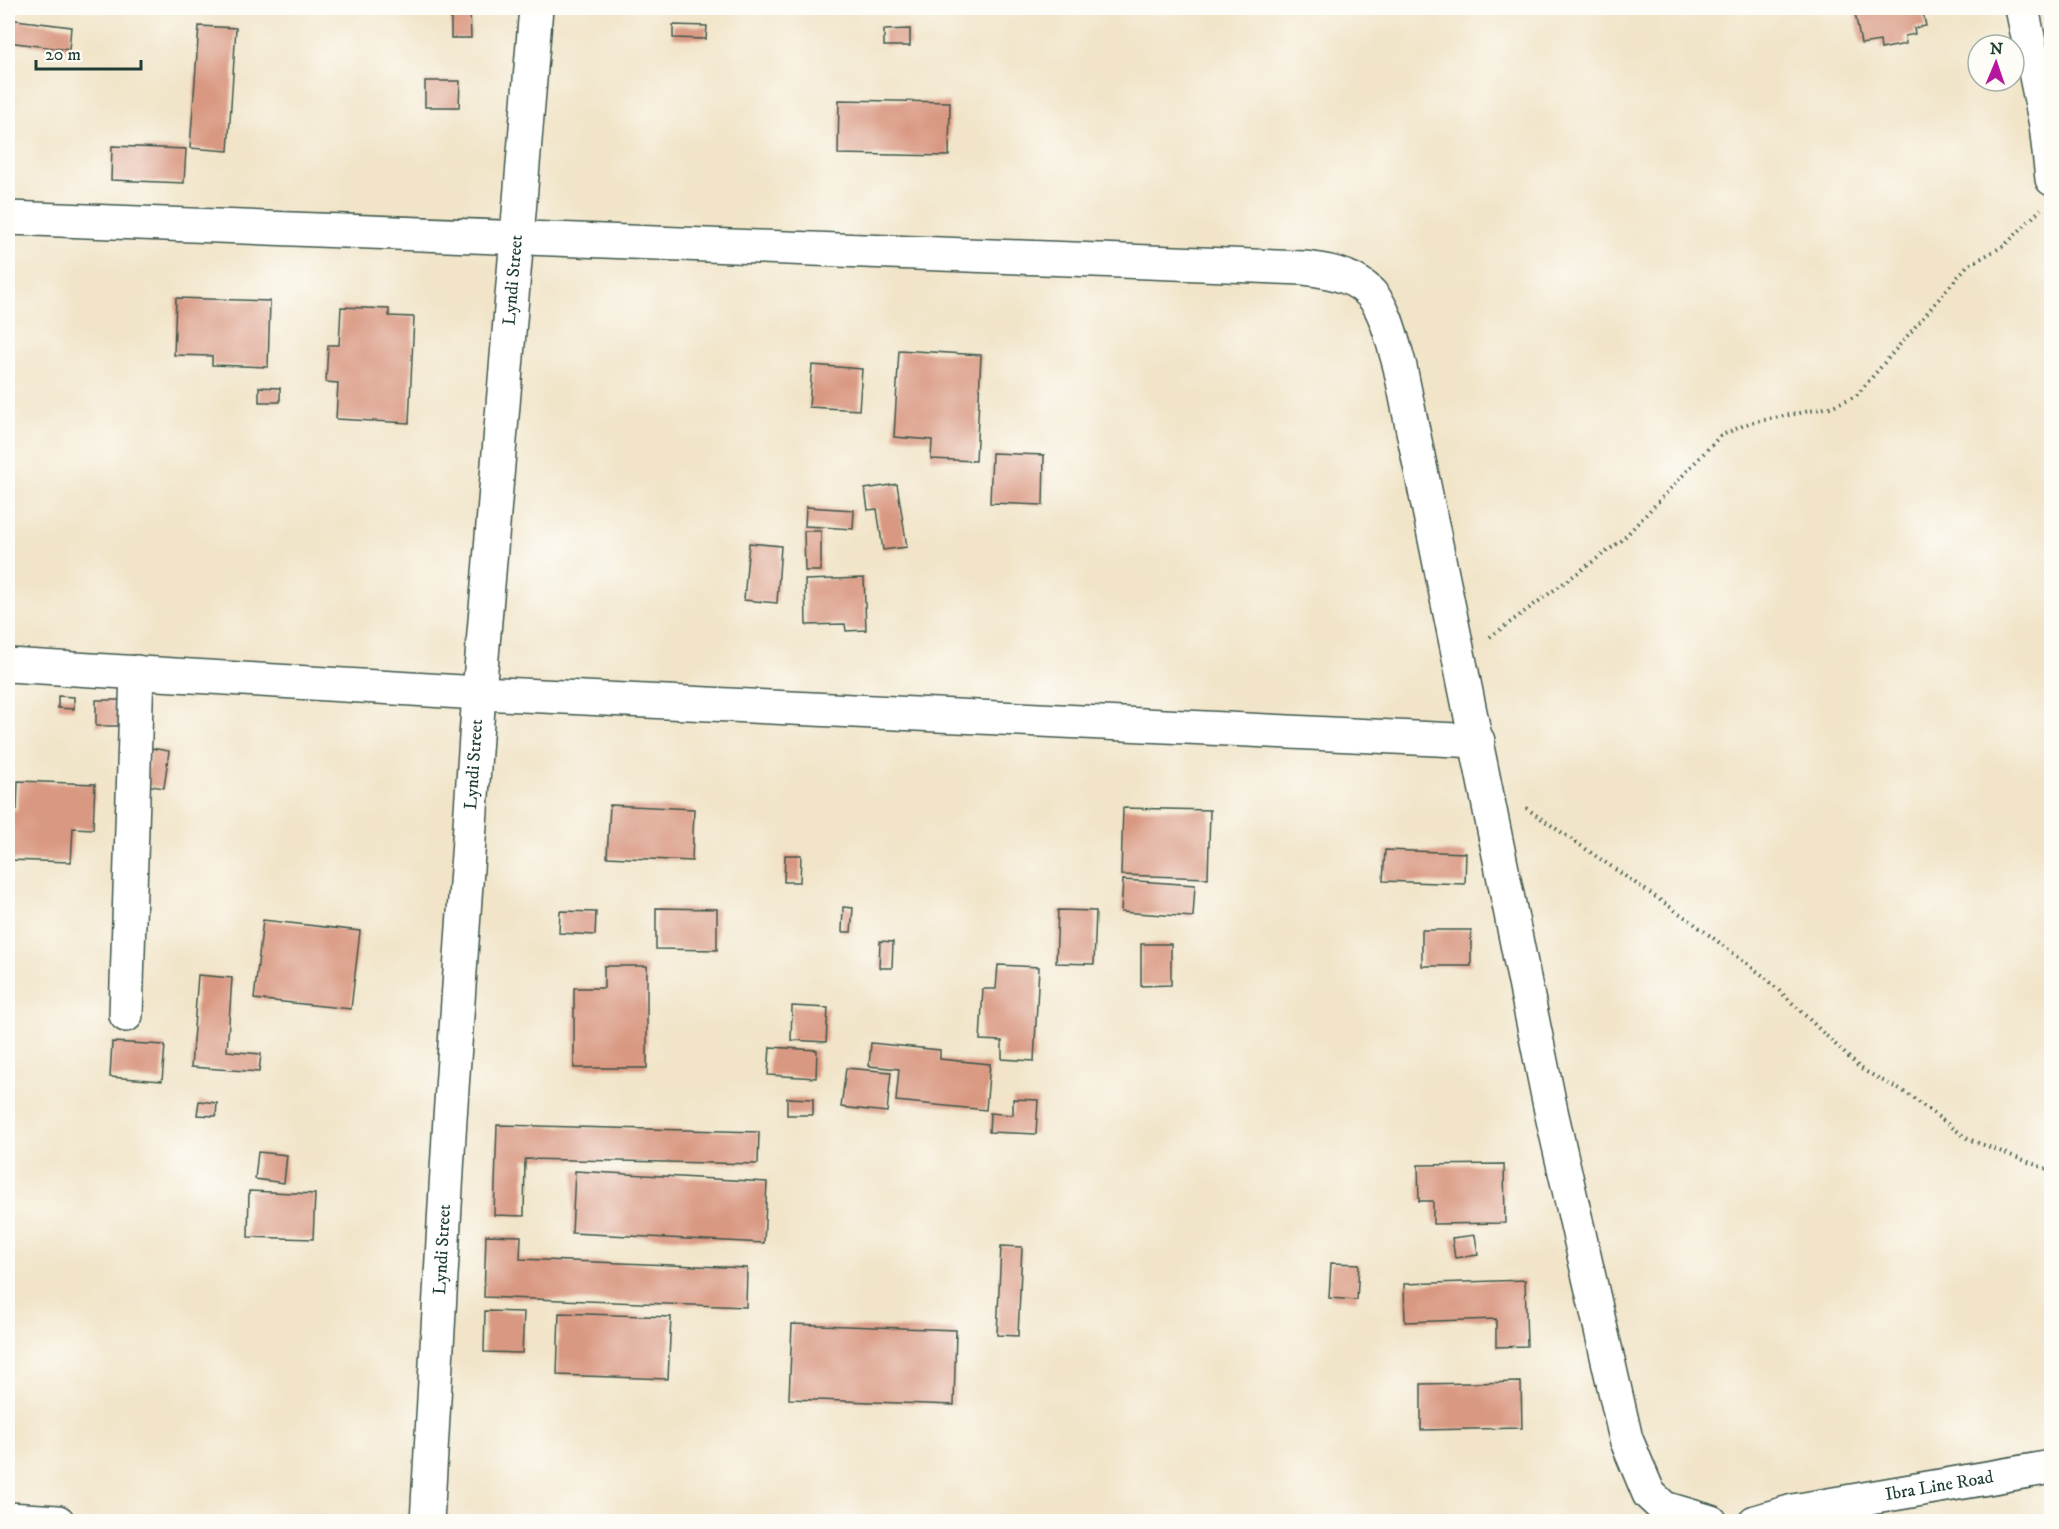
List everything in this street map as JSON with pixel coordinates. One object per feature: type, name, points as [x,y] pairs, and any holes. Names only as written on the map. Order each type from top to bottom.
[{"type":"street","name":"Lyndi Street","points":[[427,1521],[449,1130],[479,693],[536,8]]},
{"type":"street","points":[[2022,8],[2049,124],[2047,193]]},
{"type":"street","points":[[8,218],[1304,268],[1329,271],[1352,279],[1374,294],[1387,320],[1400,367],[1478,741],[1551,1111],[1626,1439],[1649,1494],[1664,1508],[1711,1521]]},
{"type":"street","points":[[8,665],[479,693],[1478,741]]},
{"type":"street","points":[[126,1015],[137,672]]},
{"type":"street","name":"Ibra Line Road","points":[[1755,1521],[1793,1511],[2052,1467]]},
{"type":"street","points":[[8,1519],[58,1521]]},
{"type":"path","points":[[1461,658],[1621,541],[1720,436],[1749,423],[1830,407],[1856,396],[1967,266],[2005,245],[2047,193]]},
{"type":"path","points":[[1485,780],[1692,922],[1766,978],[1861,1069],[1906,1093],[1968,1139],[2052,1171]]},
{"type":"building","points":[[451,8],[470,8],[471,38],[451,38]]},
{"type":"building","points":[[1854,8],[1922,8],[1926,26],[1914,28],[1915,34],[1905,36],[1906,44],[1881,49],[1880,41],[1861,44]]},
{"type":"building","points":[[8,19],[71,27],[69,50],[8,42]]},
{"type":"building","points":[[673,25],[707,26],[706,39],[673,38]]},
{"type":"building","points":[[199,26],[236,28],[228,151],[190,148]]},
{"type":"building","points":[[910,29],[910,46],[884,46],[884,30]]},
{"type":"building","points":[[425,81],[460,81],[459,107],[425,107]]},
{"type":"building","points":[[839,100],[950,102],[949,156],[838,154]]},
{"type":"building","points":[[112,146],[186,149],[184,183],[111,180]]},
{"type":"building","points":[[176,298],[270,301],[268,367],[212,365],[212,356],[174,355]]},
{"type":"building","points":[[341,307],[389,309],[389,316],[414,317],[409,423],[336,419],[338,383],[326,382],[328,345],[339,345]]},
{"type":"building","points":[[899,350],[981,355],[976,461],[931,459],[932,440],[894,437]]},
{"type":"building","points":[[812,365],[862,369],[859,410],[809,407]]},
{"type":"building","points":[[259,387],[280,388],[280,402],[259,402]]},
{"type":"building","points":[[992,453],[1044,455],[1043,505],[990,503]]},
{"type":"building","points":[[897,484],[907,547],[883,550],[877,509],[868,510],[865,489]]},
{"type":"building","points":[[806,507],[854,510],[853,529],[805,526]]},
{"type":"building","points":[[804,531],[821,531],[821,571],[805,571]]},
{"type":"building","points":[[749,543],[781,546],[777,603],[744,600]]},
{"type":"building","points":[[864,578],[866,630],[846,631],[845,624],[806,625],[805,580]]},
{"type":"building","points":[[58,696],[74,697],[74,709],[58,708]]},
{"type":"building","points":[[96,700],[122,700],[122,726],[96,726]]},
{"type":"building","points":[[151,748],[169,751],[164,788],[145,785]]},
{"type":"building","points":[[18,781],[95,784],[93,829],[73,828],[71,862],[8,860],[8,809],[17,810]]},
{"type":"building","points":[[610,805],[694,809],[692,861],[607,857]]},
{"type":"building","points":[[1123,808],[1210,810],[1208,878],[1121,875]]},
{"type":"building","points":[[1385,850],[1466,853],[1465,884],[1383,881]]},
{"type":"building","points":[[785,855],[801,855],[800,882],[784,882]]},
{"type":"building","points":[[1123,880],[1195,885],[1193,917],[1121,912]]},
{"type":"building","points":[[843,907],[853,908],[851,932],[842,932]]},
{"type":"building","points":[[656,908],[717,909],[717,950],[656,949]]},
{"type":"building","points":[[1058,910],[1096,911],[1094,964],[1056,963]]},
{"type":"building","points":[[560,911],[596,912],[595,935],[559,933]]},
{"type":"building","points":[[263,920],[360,931],[351,1009],[254,999]]},
{"type":"building","points":[[1422,930],[1471,930],[1471,966],[1422,966]]},
{"type":"building","points":[[880,941],[893,942],[892,968],[879,968]]},
{"type":"building","points":[[1141,944],[1171,944],[1171,985],[1141,986]]},
{"type":"building","points":[[998,965],[1039,967],[1034,1061],[1002,1059],[1002,1041],[980,1040],[983,989],[996,989]]},
{"type":"building","points":[[604,966],[647,966],[647,1068],[574,1068],[574,988],[604,988]]},
{"type":"building","points":[[198,975],[232,978],[227,1051],[261,1054],[259,1072],[191,1067]]},
{"type":"building","points":[[792,1006],[828,1008],[826,1042],[791,1040]]},
{"type":"building","points":[[112,1042],[165,1045],[162,1081],[110,1077]]},
{"type":"building","points":[[871,1043],[940,1050],[940,1059],[990,1064],[986,1110],[896,1101],[899,1069],[869,1066]]},
{"type":"building","points":[[770,1047],[817,1050],[816,1078],[768,1075]]},
{"type":"building","points":[[846,1068],[891,1072],[887,1112],[841,1107]]},
{"type":"building","points":[[787,1098],[813,1099],[813,1115],[787,1115]]},
{"type":"building","points":[[1013,1099],[1038,1100],[1036,1134],[989,1132],[990,1113],[1013,1115]]},
{"type":"building","points":[[199,1101],[217,1103],[216,1116],[197,1115]]},
{"type":"building","points":[[497,1125],[759,1132],[758,1164],[525,1159],[524,1216],[494,1215]]},
{"type":"building","points":[[258,1152],[287,1155],[284,1183],[255,1179]]},
{"type":"building","points":[[1504,1164],[1505,1223],[1433,1224],[1433,1201],[1419,1201],[1418,1165]]},
{"type":"building","points":[[575,1171],[767,1182],[764,1243],[572,1233]]},
{"type":"building","points":[[249,1191],[315,1194],[313,1239],[248,1237]]},
{"type":"building","points":[[486,1235],[521,1236],[520,1259],[747,1268],[746,1307],[484,1297]]},
{"type":"building","points":[[1475,1235],[1478,1255],[1455,1258],[1452,1238]]},
{"type":"building","points":[[1001,1246],[1022,1247],[1018,1336],[997,1335]]},
{"type":"building","points":[[1331,1263],[1359,1264],[1357,1300],[1329,1298]]},
{"type":"building","points":[[1525,1280],[1527,1346],[1496,1347],[1496,1319],[1405,1322],[1404,1284]]},
{"type":"building","points":[[485,1311],[524,1312],[522,1353],[484,1352]]},
{"type":"building","points":[[559,1313],[671,1317],[668,1379],[557,1375]]},
{"type":"building","points":[[792,1324],[956,1330],[954,1405],[789,1399]]},
{"type":"building","points":[[1521,1382],[1522,1428],[1421,1430],[1421,1384]]}]
